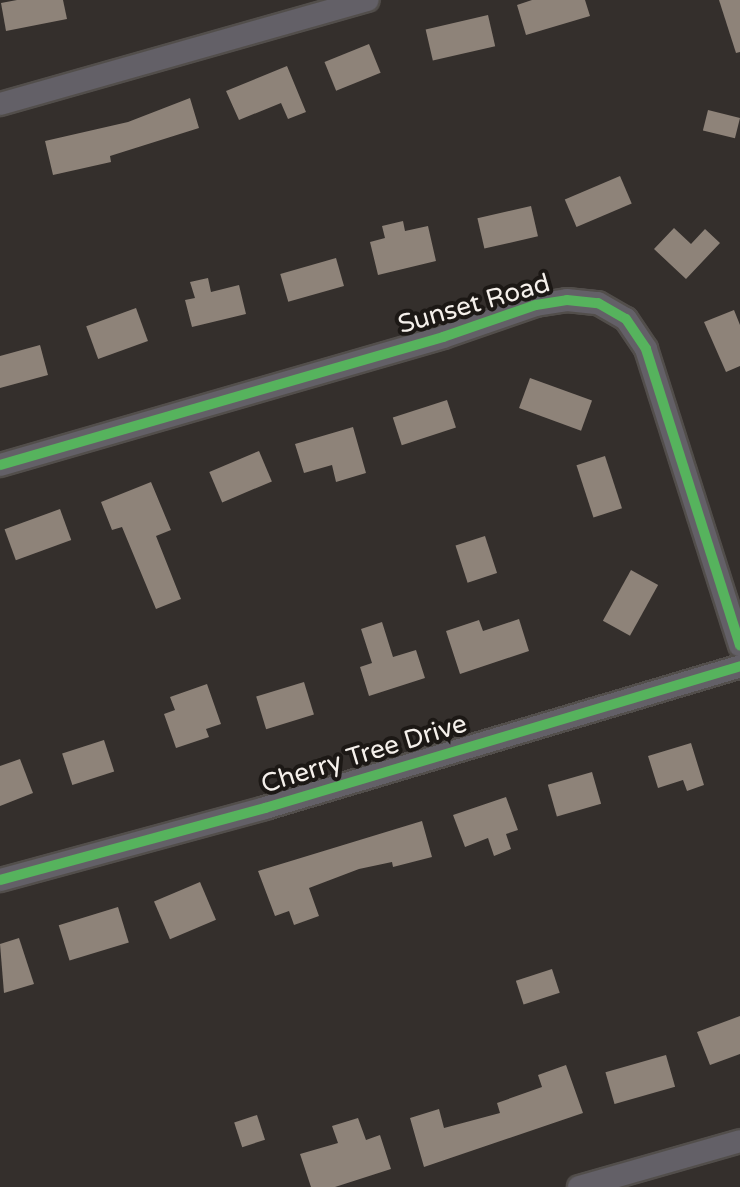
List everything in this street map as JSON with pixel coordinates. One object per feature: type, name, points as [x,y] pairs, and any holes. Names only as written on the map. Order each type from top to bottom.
[{"type":"street","points":[[0,104],[368,0]]},
{"type":"street","name":"Sunset Road","points":[[0,465],[443,337],[536,305],[567,300],[598,303],[626,319],[646,349],[740,645]]},
{"type":"street","name":"Cherry Tree Drive","points":[[0,880],[265,808],[740,666]]},
{"type":"street","points":[[592,1185],[740,1141]]},
{"type":"building","points":[[63,0],[67,19],[6,31],[1,3]]},
{"type":"building","points":[[532,0],[585,0],[590,16],[526,35],[517,5]]},
{"type":"building","points":[[719,0],[740,0],[740,52],[736,53]]},
{"type":"building","points":[[488,15],[495,46],[433,61],[426,29]]},
{"type":"building","points":[[369,44],[381,73],[336,91],[324,62]]},
{"type":"building","points":[[287,66],[306,112],[288,119],[281,103],[239,120],[226,91]]},
{"type":"building","points":[[190,98],[199,128],[110,156],[111,162],[53,175],[45,141],[128,122]]},
{"type":"building","points":[[708,110],[740,118],[735,138],[703,130]]},
{"type":"building","points":[[620,176],[632,204],[576,227],[565,199]]},
{"type":"building","points":[[531,206],[538,236],[484,249],[477,218]]},
{"type":"building","points":[[403,221],[405,231],[428,226],[436,261],[378,275],[370,242],[385,238],[382,226]]},
{"type":"building","points":[[674,228],[691,244],[705,229],[720,243],[686,279],[654,249]]},
{"type":"building","points":[[336,258],[344,286],[288,302],[280,274]]},
{"type":"building","points":[[208,278],[211,292],[239,285],[246,314],[192,327],[185,300],[195,298],[190,282]]},
{"type":"building","points":[[136,308],[148,341],[98,359],[86,326]]},
{"type":"building","points":[[734,310],[740,325],[740,366],[726,372],[704,322]]},
{"type":"building","points":[[40,345],[48,375],[0,388],[0,356]]},
{"type":"building","points":[[530,378],[592,401],[581,431],[519,408]]},
{"type":"building","points":[[447,400],[456,428],[402,445],[393,418]]},
{"type":"building","points":[[353,427],[366,473],[336,482],[332,465],[304,473],[295,444]]},
{"type":"building","points":[[259,451],[272,481],[222,502],[209,472]]},
{"type":"building","points":[[605,456],[622,508],[593,518],[576,465]]},
{"type":"building","points":[[151,482],[171,530],[156,536],[181,599],[156,609],[122,527],[112,530],[101,502]]},
{"type":"building","points":[[60,509],[71,540],[16,560],[5,529]]},
{"type":"building","points":[[485,536],[497,573],[468,583],[456,546]]},
{"type":"building","points":[[631,570],[658,585],[630,636],[603,621]]},
{"type":"building","points":[[519,619],[529,651],[460,674],[446,631],[479,620],[483,631]]},
{"type":"building","points":[[382,622],[393,657],[416,650],[425,678],[369,696],[360,667],[372,663],[361,629]]},
{"type":"building","points":[[304,682],[314,715],[266,729],[256,697]]},
{"type":"building","points":[[207,684],[221,724],[206,729],[209,737],[176,748],[164,714],[175,710],[170,697]]},
{"type":"building","points":[[104,740],[114,771],[72,785],[62,754]]},
{"type":"building","points":[[691,743],[704,785],[687,791],[683,780],[658,788],[648,756]]},
{"type":"building","points":[[20,759],[33,793],[0,806],[0,766]]},
{"type":"building","points":[[592,772],[601,804],[557,816],[548,785]]},
{"type":"building","points":[[506,797],[518,830],[506,834],[511,849],[494,856],[488,838],[465,847],[453,815]]},
{"type":"building","points":[[422,821],[432,857],[393,867],[392,862],[359,869],[309,888],[319,916],[294,925],[289,911],[275,916],[258,871]]},
{"type":"building","points":[[200,882],[216,920],[170,939],[154,902]]},
{"type":"building","points":[[118,907],[129,942],[70,961],[59,925]]},
{"type":"building","points":[[19,938],[34,984],[4,993],[0,944]]},
{"type":"building","points":[[552,969],[560,993],[524,1005],[516,981]]},
{"type":"building","points":[[740,1016],[740,1054],[710,1065],[697,1032]]},
{"type":"building","points":[[666,1055],[675,1087],[615,1104],[605,1072]]},
{"type":"building","points":[[566,1065],[583,1113],[424,1167],[410,1118],[439,1109],[444,1128],[500,1113],[497,1103],[542,1087],[538,1075]]},
{"type":"building","points":[[257,1115],[265,1140],[242,1147],[234,1122]]},
{"type":"building","points":[[358,1118],[366,1140],[380,1135],[391,1169],[335,1187],[311,1187],[300,1154],[338,1143],[332,1126]]},
{"type":"cycle path","points":[[0,465],[443,337],[536,305],[567,300],[598,303],[626,319],[646,349],[740,645]]},
{"type":"cycle path","points":[[0,880],[265,808],[740,666]]}]
